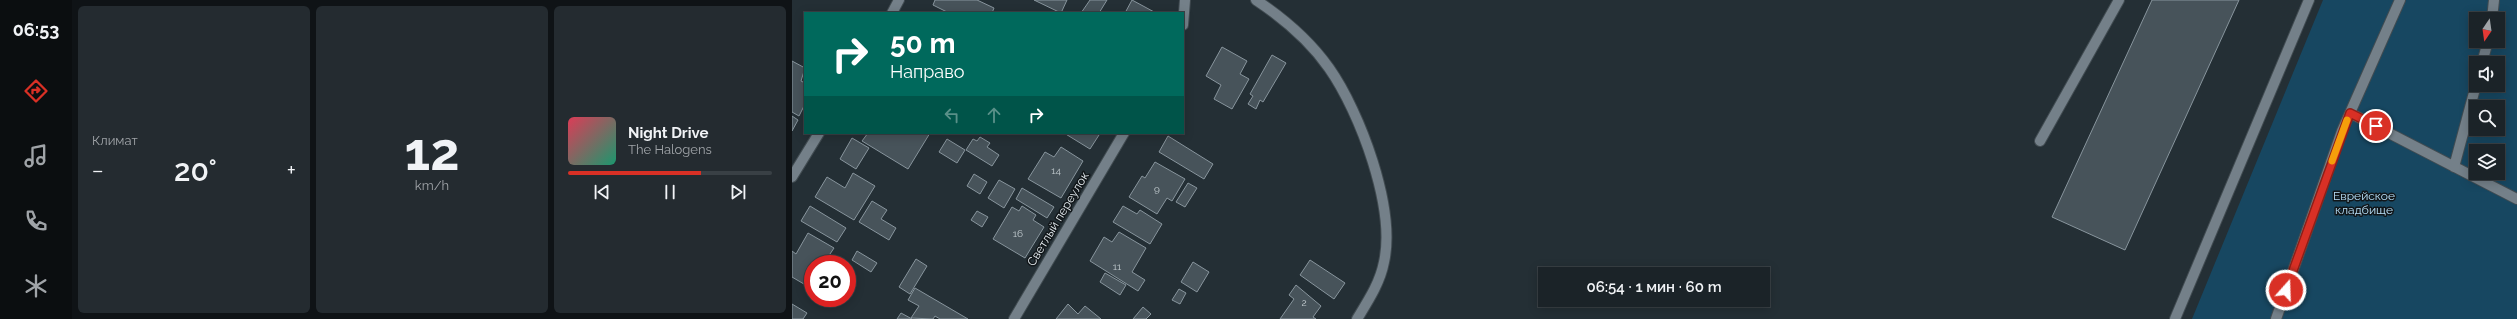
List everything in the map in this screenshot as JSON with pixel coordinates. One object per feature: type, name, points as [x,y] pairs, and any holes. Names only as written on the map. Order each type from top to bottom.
[{"type":"street","points":[[893,12],[900,0]]},
{"type":"street","points":[[1184,12],[1185,0]]},
{"type":"street","points":[[1256,0],[1295,30],[1329,67],[1362,132],[1384,207],[1387,239],[1383,267],[1373,293],[1357,319]]},
{"type":"street","points":[[2040,141],[2118,0]]},
{"type":"street","points":[[2174,319],[2309,0]]},
{"type":"street","points":[[2276,319],[2350,113],[2400,0]]},
{"type":"street","points":[[2493,12],[2494,0]]},
{"type":"street","points":[[2454,166],[2474,92]]},
{"type":"street","points":[[2350,113],[2517,199]]},
{"type":"street","points":[[792,177],[818,134]]},
{"type":"street","name":"Светлый переулок","points":[[1014,319],[1123,134]]},
{"type":"green space","name":"Еврейское кладбище","points":[[2323,0],[2517,0],[2517,319],[2192,319]]},
{"type":"building","points":[[935,0],[977,0],[994,8],[992,12],[947,12],[933,5]]},
{"type":"building","points":[[1034,0],[1067,0],[1061,12]]},
{"type":"building","points":[[1090,0],[1107,0],[1100,12],[1082,12]]},
{"type":"building","points":[[1132,0],[1154,12],[1126,12]]},
{"type":"building","points":[[2152,0],[2239,0],[2125,250],[2052,217]]},
{"type":"building","points":[[1222,47],[1247,61],[1240,74],[1249,79],[1232,109],[1214,99],[1221,85],[1206,76]]},
{"type":"building","points":[[1272,55],[1286,63],[1263,102],[1260,100],[1256,109],[1248,104],[1253,96],[1250,94]]},
{"type":"building","points":[[792,61],[804,67],[801,81],[804,82],[804,106],[799,116],[792,112]]},
{"type":"building","points":[[792,116],[798,120],[792,131]]},
{"type":"building","points":[[867,134],[929,134],[908,169],[862,141]]},
{"type":"building","points":[[1066,134],[1098,134],[1099,135],[1090,149]]},
{"type":"building","points":[[1168,136],[1213,164],[1204,179],[1159,152]]},
{"type":"building","points":[[980,137],[990,143],[987,147],[999,155],[992,166],[966,150],[973,139],[977,141]]},
{"type":"building","points":[[852,138],[869,148],[856,169],[840,159]]},
{"type":"building","points":[[947,139],[965,150],[957,163],[939,152]]},
{"type":"building","points":[[1061,147],[1083,161],[1061,198],[1028,179],[1045,152],[1054,157]]},
{"type":"building","points":[[1155,162],[1185,179],[1172,201],[1167,198],[1157,214],[1129,197],[1142,176],[1145,178]]},
{"type":"building","points":[[853,173],[875,186],[854,220],[815,197],[827,177],[845,188]]},
{"type":"building","points":[[974,174],[987,182],[980,194],[967,186]]},
{"type":"building","points":[[999,180],[1015,189],[1004,208],[988,198]]},
{"type":"building","points":[[1188,183],[1197,188],[1185,207],[1176,202]]},
{"type":"building","points":[[1022,188],[1054,207],[1047,218],[1016,199]]},
{"type":"building","points":[[872,201],[887,210],[881,219],[896,228],[889,240],[859,222]]},
{"type":"building","points":[[810,206],[846,228],[837,242],[801,221]]},
{"type":"building","points":[[1022,206],[1036,215],[1033,220],[1044,227],[1025,258],[993,239],[1012,207],[1019,211]]},
{"type":"building","points":[[1123,206],[1137,214],[1140,210],[1162,224],[1150,244],[1113,222]]},
{"type":"building","points":[[977,211],[988,217],[982,227],[971,220]]},
{"type":"building","points":[[1119,232],[1146,248],[1132,272],[1145,280],[1138,291],[1090,261],[1104,237],[1112,242]]},
{"type":"building","points":[[808,233],[834,248],[829,255],[804,255],[804,284],[792,277],[792,251],[796,254]]},
{"type":"building","points":[[857,251],[877,263],[871,272],[856,263],[856,255],[855,255]]},
{"type":"building","points":[[916,259],[927,266],[910,294],[899,287]]},
{"type":"building","points":[[1310,260],[1345,283],[1334,299],[1300,275]]},
{"type":"building","points":[[1193,262],[1209,272],[1197,292],[1181,282]]},
{"type":"building","points":[[1105,273],[1126,285],[1120,295],[1100,282]]},
{"type":"building","points":[[1296,285],[1321,306],[1313,317],[1316,319],[1280,319],[1294,299],[1289,295]]},
{"type":"building","points":[[915,288],[968,319],[940,319],[935,316],[933,319],[911,318],[919,306],[908,300]]},
{"type":"building","points":[[1179,289],[1186,293],[1180,304],[1172,300]]},
{"type":"building","points":[[792,304],[807,313],[803,319],[792,319]]},
{"type":"building","points":[[1068,304],[1078,314],[1085,306],[1101,319],[1056,319]]},
{"type":"building","points":[[1143,307],[1151,314],[1146,319],[1133,319]]},
{"type":"building","points":[[901,313],[912,319],[897,319]]},
{"type":"slow traffic","points":[[2332,161],[2347,120]]},
{"type":"route","points":[[2286,290],[2342,131],[2350,113],[2376,126]]}]
